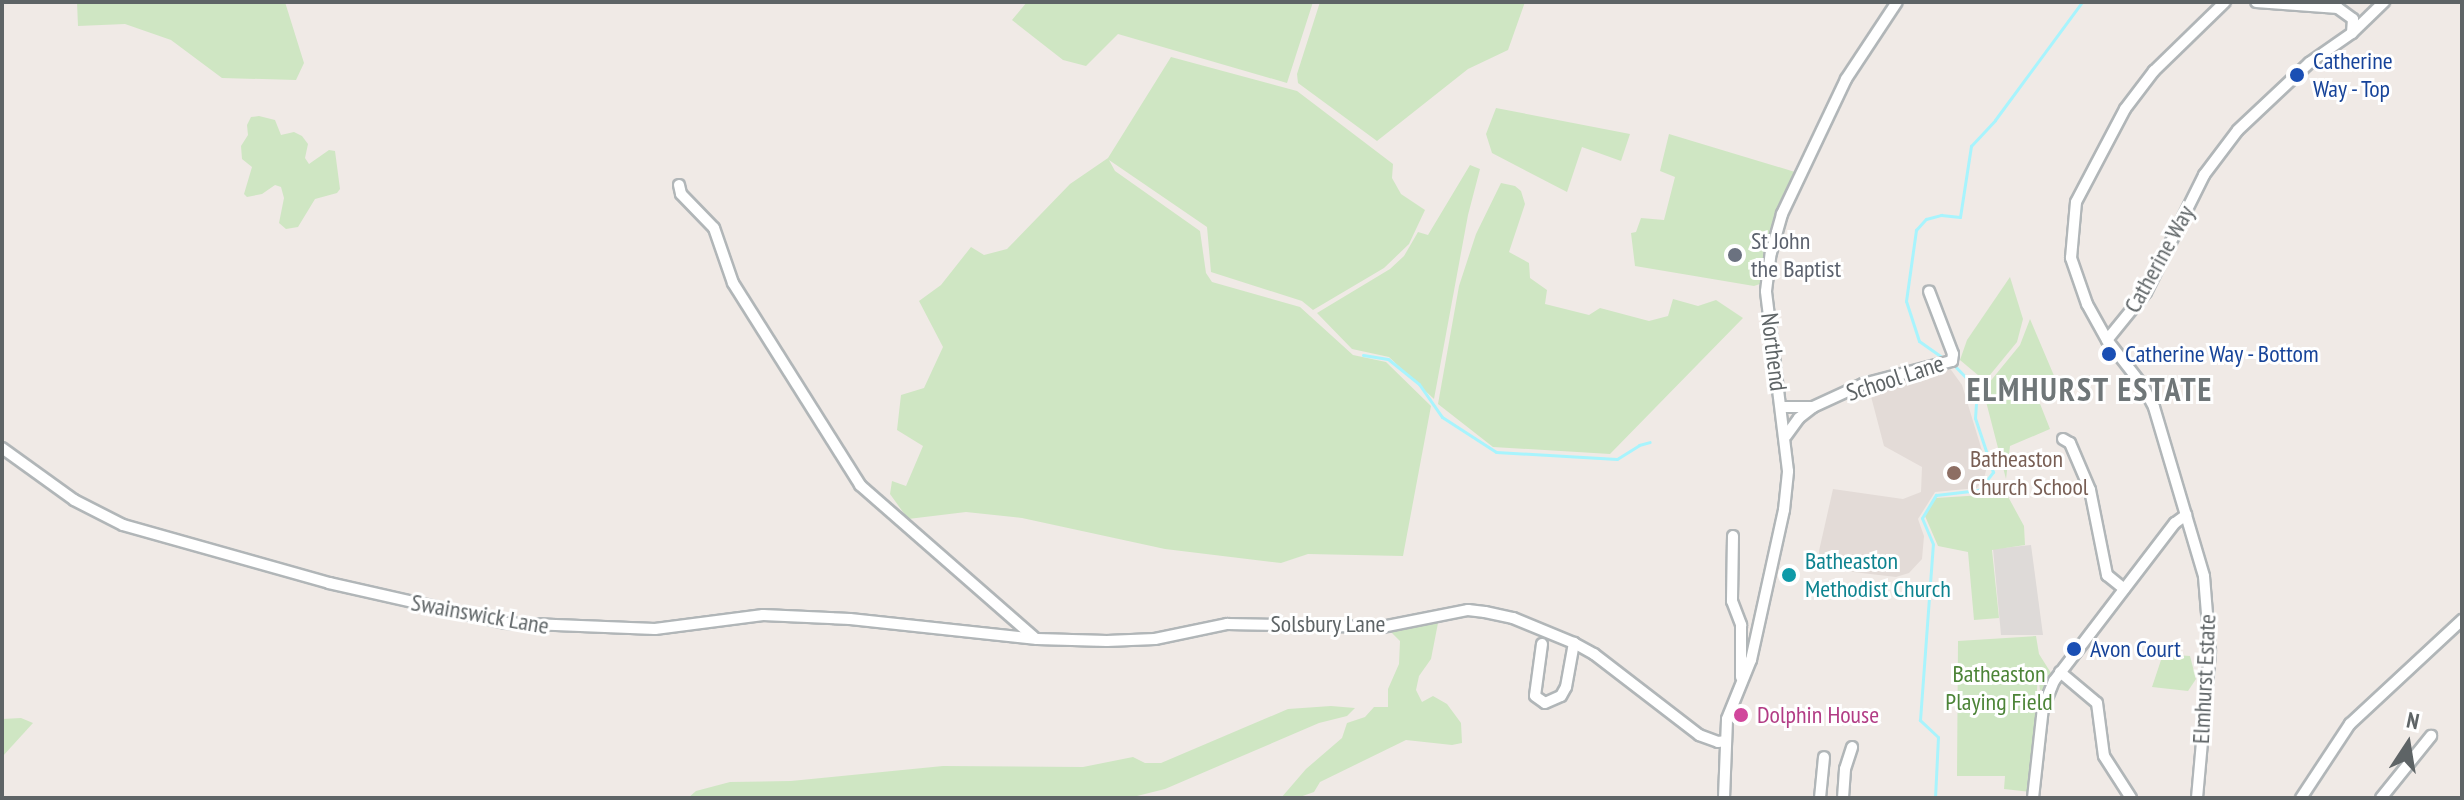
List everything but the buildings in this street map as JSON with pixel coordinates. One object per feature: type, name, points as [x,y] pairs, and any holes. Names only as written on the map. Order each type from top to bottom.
[{"type":"street","name":"Northend","points":[[1724,798],[1729,707],[1751,660],[1784,510],[1788,471],[1766,291],[1778,223],[1846,79],[1897,2]]},
{"type":"street","name":"Catherine Way","points":[[2225,2],[2154,71],[2125,109],[2098,155],[2076,202],[2071,258],[2087,304],[2107,340],[2146,292],[2204,175],[2238,130],[2309,63],[2352,33],[2384,2]]},
{"type":"street","points":[[2256,2],[2338,8],[2353,19],[2352,33]]},
{"type":"street","points":[[679,185],[681,194],[714,228],[733,283],[860,485],[1037,639]]},
{"type":"street","name":"School Lane","points":[[1786,436],[1799,418],[1813,407],[1863,384],[1950,363],[1953,354],[1929,291]]},
{"type":"street","name":"Elmhurst Estate","points":[[2107,340],[2143,386],[2154,407],[2204,576],[2210,651],[2197,798]]},
{"type":"street","name":"School Lane","points":[[1781,407],[1813,407]]},
{"type":"street","points":[[2063,439],[2070,443],[2090,490],[2107,575],[2124,589]]},
{"type":"street","name":"Swainswick Lane","points":[[2,448],[74,500],[123,525],[329,583],[506,623],[655,629],[763,615],[850,619],[1037,639]]},
{"type":"street","points":[[2033,798],[2043,708],[2060,672],[2175,523],[2186,515]]},
{"type":"street","points":[[1733,536],[1732,601],[1741,625],[1742,679]]},
{"type":"street","name":"Solsbury Lane","points":[[1037,639],[1155,639],[1227,624],[1382,627],[1468,610],[1513,618],[1574,643],[1594,654],[1699,735],[1718,742],[1726,741]]},
{"type":"street","points":[[2301,798],[2350,724],[2462,620]]},
{"type":"street","points":[[1542,644],[1535,696],[1545,703],[1561,696],[1566,687],[1574,643]]},
{"type":"street","points":[[2060,672],[2097,703],[2104,756],[2131,798]]},
{"type":"street","points":[[2381,798],[2431,736]]},
{"type":"street","points":[[1843,798],[1845,769],[1852,747]]},
{"type":"street","points":[[1820,798],[1824,757]]},
{"type":"shaded area","name":"Batheaston Church School","points":[[1949,367],[1962,385],[1987,467],[1984,478],[1977,488],[1935,492],[1918,519],[1924,536],[1922,559],[1909,573],[1896,577],[1819,568],[1819,551],[1833,489],[1903,499],[1921,492],[1922,467],[1884,446],[1868,385]]},
{"type":"shaded area","points":[[2031,545],[2043,635],[2001,635],[1993,549]]},
{"type":"green space","points":[[77,2],[285,2],[304,63],[296,80],[222,78],[171,40],[125,24],[78,26]]},
{"type":"green space","points":[[1027,2],[1313,2],[1287,83],[1118,34],[1086,66],[1063,60],[1012,20]]},
{"type":"green space","points":[[1320,2],[1525,2],[1508,50],[1468,69],[1377,141],[1298,83],[1297,74]]},
{"type":"green space","points":[[1171,57],[1297,91],[1393,164],[1392,178],[1401,194],[1425,210],[1409,244],[1384,268],[1313,310],[1302,301],[1211,272],[1207,227],[1109,160],[1115,171],[1200,231],[1206,273],[1212,282],[1300,307],[1353,355],[1386,362],[1431,406],[1403,556],[1308,554],[1281,563],[1165,549],[1022,518],[966,512],[908,519],[890,494],[892,481],[906,486],[923,446],[897,430],[901,395],[924,388],[943,347],[919,301],[941,285],[971,247],[984,255],[1007,249],[1070,184],[1108,158]]},
{"type":"green space","points":[[1496,108],[1630,134],[1621,161],[1582,147],[1567,192],[1492,153],[1486,134]]},
{"type":"green space","points":[[251,117],[275,120],[281,135],[294,132],[302,136],[308,144],[305,158],[309,164],[329,150],[335,151],[340,189],[337,193],[315,199],[298,227],[286,229],[279,223],[284,198],[281,187],[275,185],[262,194],[247,197],[244,194],[252,167],[242,159],[241,146],[248,135],[247,125]]},
{"type":"green space","name":"St John the Baptist","points":[[1669,134],[1795,172],[1774,218],[1763,283],[1754,286],[1635,266],[1631,233],[1636,232],[1641,218],[1664,220],[1675,177],[1660,171]]},
{"type":"green space","points":[[1470,165],[1480,169],[1468,215],[1434,399],[1389,357],[1352,349],[1317,313],[1390,269],[1404,256],[1418,232],[1428,235]]},
{"type":"green space","points":[[1501,183],[1515,186],[1521,191],[1525,204],[1509,252],[1529,263],[1530,278],[1547,290],[1545,304],[1589,315],[1600,308],[1649,321],[1668,316],[1673,299],[1698,306],[1716,300],[1743,318],[1610,454],[1493,447],[1438,404],[1459,286],[1476,234]]},
{"type":"green space","points":[[2010,277],[2023,319],[2017,342],[1985,381],[1960,360],[1967,340]]},
{"type":"green space","points":[[2030,319],[2055,378],[2033,386],[2050,429],[2010,446],[2006,479],[1982,386],[1988,384],[2020,345]]},
{"type":"green space","points":[[1999,480],[2024,526],[2025,545],[1992,550],[1999,618],[1974,620],[1968,552],[1938,546],[1925,516],[1936,498],[1983,495]]},
{"type":"green space","points":[[1438,623],[1431,659],[1419,676],[1416,690],[1422,702],[1433,696],[1447,704],[1461,723],[1462,743],[1452,745],[1406,740],[1320,782],[1314,792],[1297,798],[1281,798],[1306,769],[1342,738],[1347,723],[1365,717],[1374,707],[1388,707],[1388,689],[1399,664],[1400,641],[1390,631]]},
{"type":"green space","name":"Batheaston Playing Field","points":[[2036,636],[2039,654],[2051,673],[2045,690],[2040,690],[2038,673],[2031,792],[2004,789],[2005,776],[1957,776],[1958,641]]},
{"type":"green space","points":[[2163,654],[2190,656],[2196,679],[2188,691],[2152,687]]},
{"type":"green space","points":[[1355,708],[1347,716],[1319,723],[1165,789],[1129,798],[688,798],[696,791],[730,782],[791,781],[943,766],[1083,767],[1133,757],[1145,763],[1161,763],[1288,709]]},
{"type":"green space","points":[[21,718],[33,723],[2,757],[2,719]]},
{"type":"waterway","points":[[1946,360],[1919,341],[1906,301],[1916,230],[1926,219],[1941,215],[1960,217],[1971,146],[1995,120],[2082,2]]},
{"type":"waterway","points":[[1363,355],[1388,359],[1419,384],[1442,417],[1496,452],[1617,459],[1650,442]]},
{"type":"waterway","points":[[1935,798],[1938,737],[1920,720],[1933,544],[1922,518],[1936,495],[1979,490],[1993,472],[1975,418],[1977,389],[1953,364]]},
{"type":"place","name":"Catherine Way - Top","points":[[2297,75]]},
{"type":"place","name":"St John the Baptist","points":[[1735,255]]},
{"type":"place","name":"Catherine Way - Bottom","points":[[2109,354]]},
{"type":"place","name":"Batheaston Church School","points":[[1954,473]]},
{"type":"place","name":"Batheaston Methodist Church","points":[[1789,575]]},
{"type":"place","name":"Avon Court","points":[[2074,649]]},
{"type":"place","name":"Dolphin House","points":[[1741,715]]},
{"type":"district","name":"ELMHURST ESTATE","points":[[2090,389]]}]
